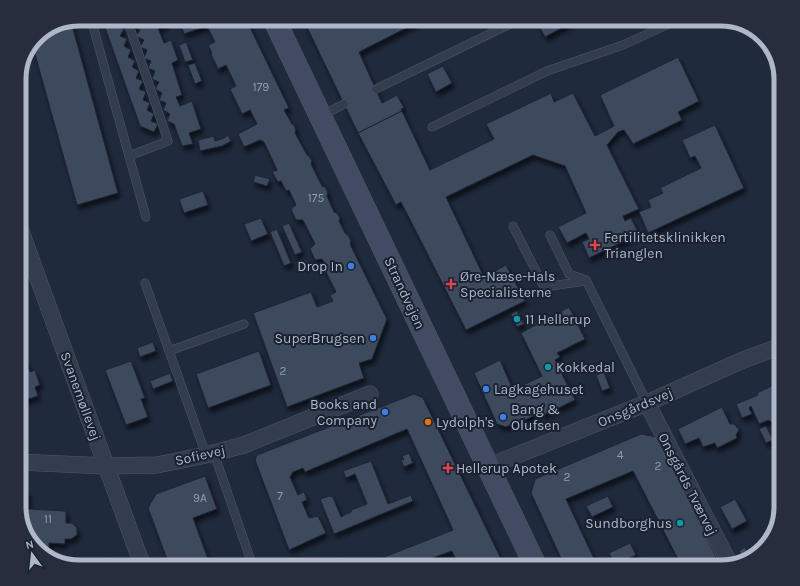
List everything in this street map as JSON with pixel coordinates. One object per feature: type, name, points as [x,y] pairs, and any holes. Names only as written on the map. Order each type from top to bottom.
[{"type":"main road","name":"Strandvejen","points":[[277,26],[533,560]]},
{"type":"street","name":"Svanemøllevej","points":[[26,245],[141,560]]},
{"type":"street","name":"Onsgårdsvej","points":[[487,467],[647,403],[743,360],[774,349]]},
{"type":"street","name":"Sofievej","points":[[26,462],[107,466],[157,465],[210,454],[244,444],[370,394]]},
{"type":"street","name":"Onsgårds Tværvej","points":[[647,403],[727,560]]},
{"type":"lane","points":[[93,26],[146,217]]},
{"type":"lane","points":[[129,26],[168,141],[129,156]]},
{"type":"lane","points":[[376,89],[504,26]]},
{"type":"lane","points":[[432,127],[547,71],[623,45],[665,26]]},
{"type":"lane","points":[[320,116],[344,104]]},
{"type":"lane","points":[[513,226],[544,287],[586,280]]},
{"type":"lane","points":[[550,235],[569,274],[586,280],[647,403]]},
{"type":"lane","points":[[144,283],[250,560]]},
{"type":"lane","points":[[169,351],[244,324]]},
{"type":"building","points":[[72,26],[118,193],[77,205],[34,52],[44,39],[53,33]]},
{"type":"building","points":[[104,26],[119,26],[124,29],[120,36],[127,39],[124,46],[131,50],[128,57],[135,61],[132,67],[139,71],[136,78],[143,81],[139,89],[146,92],[143,100],[150,103],[147,110],[154,114],[151,121],[158,124],[154,132],[140,126]]},
{"type":"building","points":[[132,26],[164,26],[158,28],[164,43],[171,40],[178,60],[172,63],[182,95],[176,97],[180,106],[192,101],[201,129],[189,133],[193,144],[182,146],[174,124],[167,121],[170,114],[163,110],[166,103],[159,100],[162,93],[155,89],[159,82],[152,79],[155,71],[148,68],[151,61],[144,58],[147,50],[140,47],[144,40],[136,36],[140,30]]},
{"type":"building","points":[[181,26],[207,26],[184,34]]},
{"type":"building","points":[[207,26],[249,26],[289,108],[284,110],[294,125],[296,130],[295,133],[312,161],[311,164],[322,186],[325,187],[328,193],[327,196],[334,212],[337,213],[340,218],[339,221],[351,241],[350,244],[387,319],[372,359],[359,363],[364,378],[287,407],[253,313],[311,292],[317,307],[333,301],[330,295],[336,292],[322,264],[325,263],[322,259],[315,260],[310,249],[315,244],[303,220],[296,220],[291,209],[296,205],[289,190],[286,191],[281,181],[278,182],[272,172],[277,170],[264,142],[260,140],[244,147],[238,134],[257,124],[250,110],[242,114],[230,89],[236,86],[226,65],[218,69],[208,45],[215,42]]},
{"type":"building","points":[[306,26],[410,26],[359,52],[382,103],[397,95],[404,108],[401,109],[402,111],[358,133]]},
{"type":"building","points":[[539,26],[566,26],[545,37]]},
{"type":"building","points":[[186,42],[193,60],[185,62],[179,45]]},
{"type":"building","points":[[678,57],[699,101],[678,112],[682,120],[633,144],[624,130],[618,132],[607,145],[639,209],[623,216],[625,221],[631,218],[639,234],[589,258],[582,242],[589,239],[586,233],[567,243],[558,227],[586,213],[565,166],[533,155],[446,197],[484,277],[506,265],[525,301],[466,330],[401,202],[396,205],[358,133],[402,111],[430,170],[494,139],[486,124],[551,93],[554,102],[573,93],[595,136],[614,126],[600,95]]},
{"type":"building","points":[[195,63],[202,81],[195,84],[188,65]]},
{"type":"building","points":[[443,66],[452,83],[436,92],[427,74]]},
{"type":"building","points":[[715,125],[744,188],[648,233],[639,212],[651,207],[648,200],[663,193],[660,188],[701,168],[695,156],[690,158],[682,140]]},
{"type":"building","points":[[228,135],[231,141],[222,146],[200,151],[198,140],[214,136],[215,141]]},
{"type":"building","points":[[255,175],[270,179],[267,186],[253,182]]},
{"type":"building","points":[[203,191],[208,205],[184,213],[179,199]]},
{"type":"building","points":[[261,218],[268,234],[251,241],[244,224]]},
{"type":"building","points":[[289,223],[302,252],[295,255],[282,226]]},
{"type":"building","points":[[277,229],[291,263],[284,266],[270,232]]},
{"type":"building","name":"Kokkedal","points":[[569,307],[585,339],[557,353],[560,357],[555,360],[575,400],[544,415],[542,412],[525,420],[524,418],[506,427],[497,424],[474,373],[500,360],[513,390],[542,376],[521,333]]},
{"type":"building","name":"11 Hellerup","points":[[517,311],[524,324],[517,327],[511,314]]},
{"type":"building","points":[[153,342],[156,351],[140,357],[137,348]]},
{"type":"building","points":[[259,351],[271,385],[208,408],[196,374]]},
{"type":"building","points":[[26,360],[30,372],[35,370],[40,385],[35,387],[38,396],[26,400]]},
{"type":"building","points":[[131,361],[145,398],[141,399],[148,417],[126,425],[105,370]]},
{"type":"building","points":[[604,372],[610,388],[602,391],[596,375]]},
{"type":"building","points":[[170,373],[173,381],[153,389],[150,381]]},
{"type":"building","points":[[774,385],[774,425],[772,421],[770,422],[769,420],[759,424],[751,406],[749,408],[752,414],[742,418],[736,404],[758,395],[757,393]]},
{"type":"building","points":[[414,394],[423,398],[502,560],[456,560],[452,551],[427,560],[377,560],[453,530],[407,429],[305,472],[303,468],[293,472],[290,477],[298,495],[304,492],[307,500],[302,502],[309,518],[318,516],[326,533],[289,550],[255,460],[257,455]]},
{"type":"building","points":[[722,407],[730,424],[734,424],[739,430],[736,435],[737,438],[717,448],[715,443],[703,447],[699,438],[685,444],[678,429]]},
{"type":"building","points":[[766,426],[773,440],[766,443],[759,429]]},
{"type":"building","name":"Sundborghus","points":[[641,434],[657,437],[718,560],[678,560],[633,471],[566,499],[595,560],[562,560],[531,493],[535,479]]},
{"type":"building","points":[[409,453],[413,463],[404,467],[401,460],[404,459],[402,456]]},
{"type":"building","points":[[371,461],[388,504],[411,495],[413,501],[334,534],[320,499],[329,496],[333,497],[341,517],[351,512],[351,510],[367,504],[355,474],[346,478],[343,471]]},
{"type":"building","points":[[205,476],[217,509],[193,518],[208,560],[167,560],[148,508],[156,494]]},
{"type":"building","points":[[26,491],[28,491],[28,510],[66,511],[66,523],[72,523],[77,528],[77,535],[71,539],[65,539],[65,544],[52,543],[52,534],[34,534],[30,527],[26,510]]},
{"type":"building","points":[[608,496],[613,507],[592,517],[586,506]]},
{"type":"building","points":[[735,499],[747,521],[732,529],[720,507]]},
{"type":"building","points":[[630,543],[636,555],[626,560],[612,560],[609,553]]},
{"type":"building","points":[[745,547],[748,552],[741,555],[739,551]]},
{"type":"building","points":[[341,557],[342,560],[332,560]]},
{"type":"building","points":[[110,558],[112,560],[97,560]]},
{"type":"place","name":"Fertilitetsklinikken Trianglen","points":[[595,245]]},
{"type":"place","name":"Drop In","points":[[351,266]]},
{"type":"place","name":"Øre-Næse-Hals Specialisterne","points":[[451,284]]},
{"type":"place","name":"11 Hellerup","points":[[517,319]]},
{"type":"place","name":"SuperBrugsen","points":[[373,338]]},
{"type":"place","name":"Kokkedal","points":[[548,367]]},
{"type":"place","name":"Lagkagehuset","points":[[486,389]]},
{"type":"place","name":"Books and Company","points":[[385,412]]},
{"type":"place","name":"Bang & Olufsen","points":[[503,417]]},
{"type":"place","name":"Lydolph's","points":[[428,422]]},
{"type":"place","name":"Hellerup Apotek","points":[[448,468]]},
{"type":"place","name":"Sundborghus","points":[[680,523]]}]
